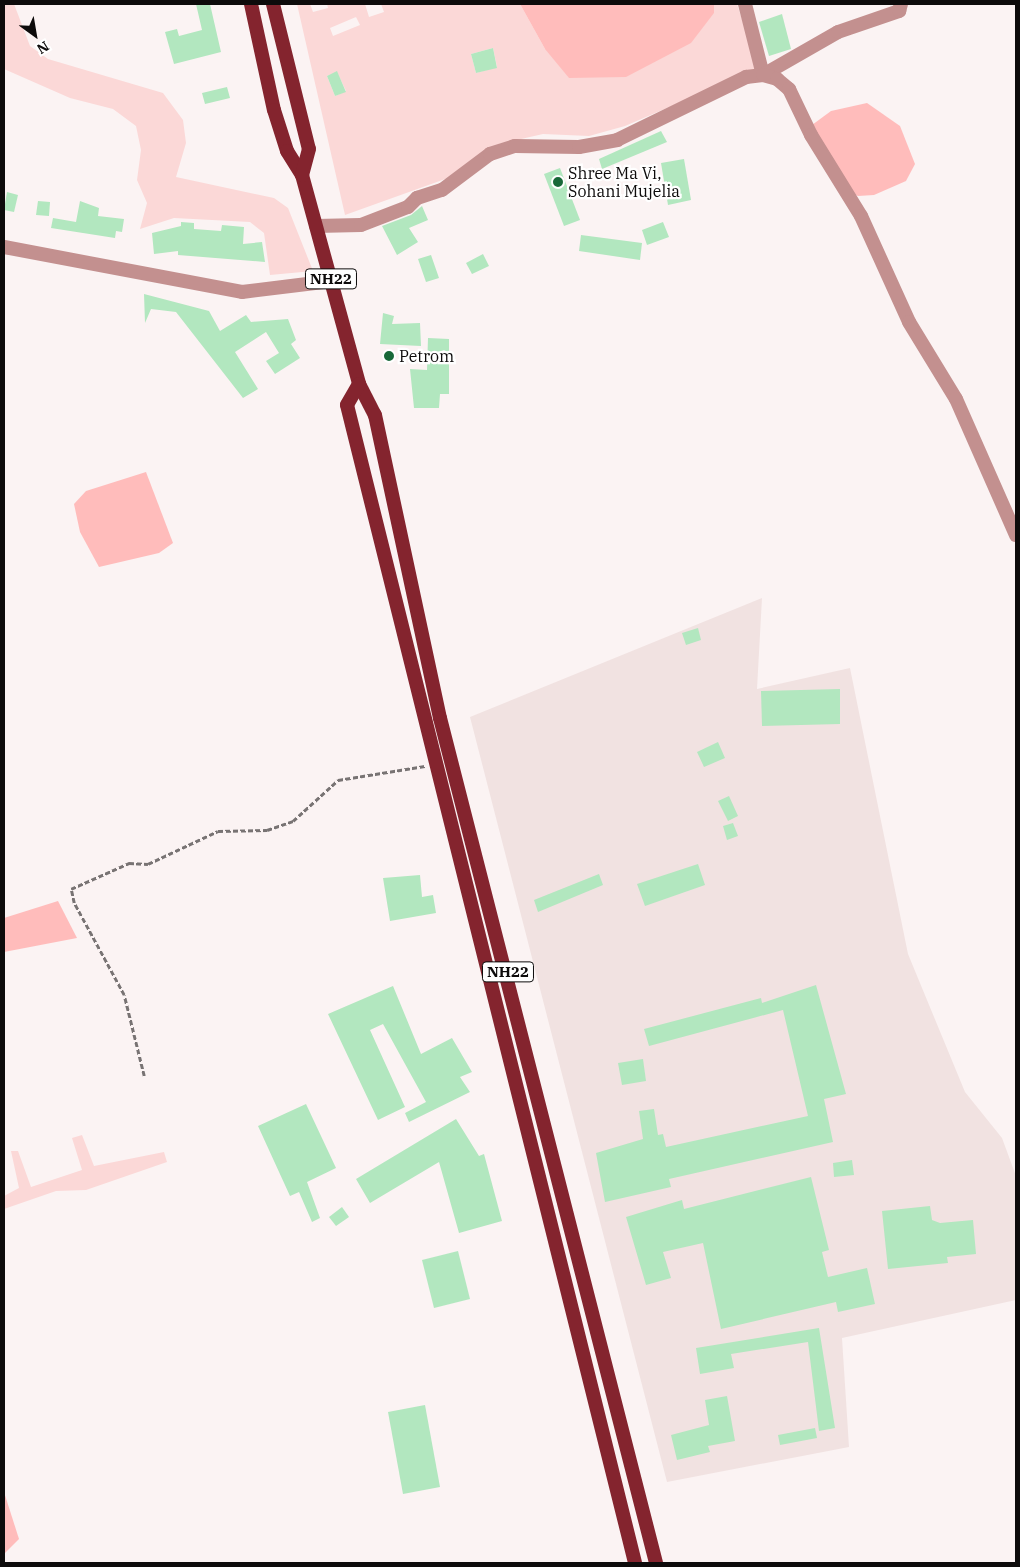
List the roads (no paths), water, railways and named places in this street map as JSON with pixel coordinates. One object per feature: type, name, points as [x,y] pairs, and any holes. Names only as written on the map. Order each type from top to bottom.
[{"type":"highway","name":"NH22","points":[[251,4],[274,110],[287,151],[302,175],[359,384],[375,415],[440,718],[656,1563]]},
{"type":"highway","points":[[272,4],[309,149],[302,175]]},
{"type":"highway","name":"NH22","points":[[359,384],[347,405],[635,1563]]},
{"type":"street","points":[[745,4],[763,74],[789,89],[811,135],[861,216],[909,322],[956,399],[1016,535]]},
{"type":"street","points":[[316,226],[361,225],[408,207],[417,198],[442,190],[490,154],[515,146],[579,147],[617,140],[712,91],[763,74],[838,32],[899,11],[901,4]]},
{"type":"street","points":[[4,247],[242,292],[331,281]]},
{"type":"place","name":"Shree Ma Vi, Sohani Mujelia","points":[[558,182]]},
{"type":"place","name":"Petrom","points":[[389,356]]}]
